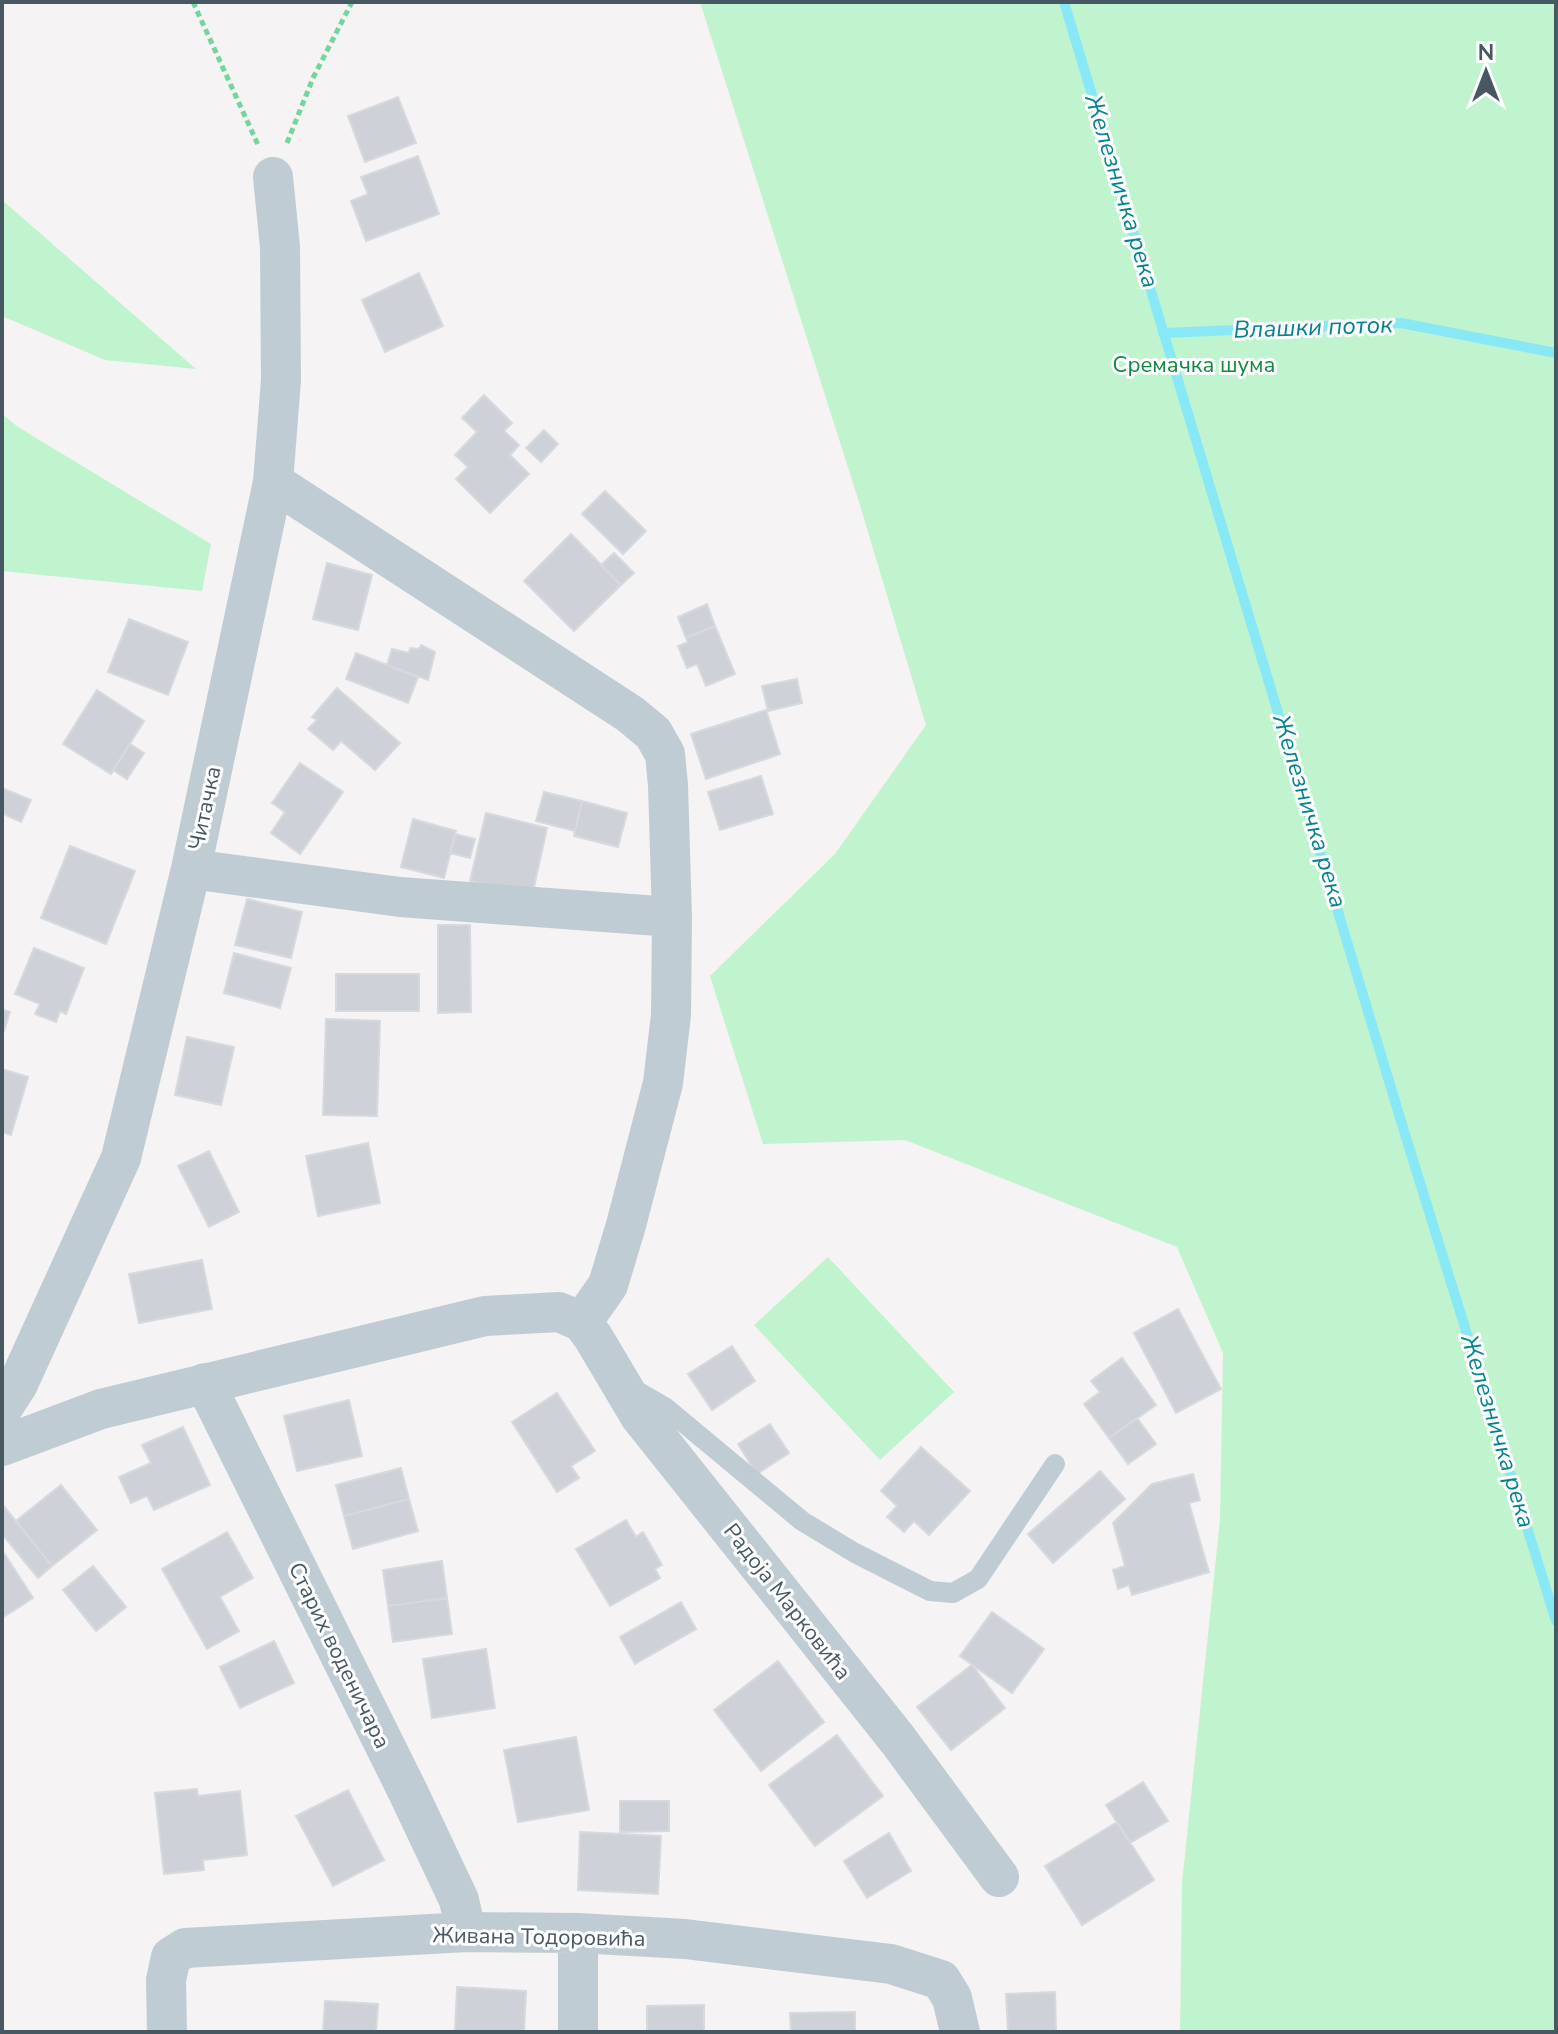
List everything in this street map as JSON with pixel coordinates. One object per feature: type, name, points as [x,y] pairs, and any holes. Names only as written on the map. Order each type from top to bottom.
[{"type":"street","name":"Читачка","points":[[2,1409],[18,1384],[121,1158],[191,869],[273,482],[281,380],[280,247],[273,177]]},
{"type":"street","points":[[2,1446],[101,1409],[485,1316],[559,1312],[582,1322],[608,1285],[663,1083],[671,1015],[672,917],[665,754],[653,733],[630,714],[273,482]]},
{"type":"street","points":[[191,869],[400,897],[672,917]]},
{"type":"street","name":"Радоја Марковића","points":[[582,1322],[640,1416],[898,1740],[999,1877]]},
{"type":"street","name":"Старих воденичара","points":[[205,1383],[408,1792],[459,1900],[466,1932]]},
{"type":"street","name":"Живана Тодоровића","points":[[167,2032],[166,1980],[171,1957],[185,1948],[466,1932],[578,1933],[685,1939],[891,1964],[941,1980],[952,1998],[960,2032]]},
{"type":"street","points":[[578,1933],[578,2032]]},
{"type":"lane","points":[[619,1382],[666,1408],[802,1521],[855,1553],[930,1591],[953,1593],[978,1579],[1055,1464]]},
{"type":"path","points":[[193,2],[273,177]]},
{"type":"path","points":[[273,177],[313,78],[352,2]]},
{"type":"green space","name":"Сремачка шума","points":[[700,2],[1556,2],[1556,2032],[1180,2032],[1182,1883],[1220,1520],[1223,1353],[1177,1247],[905,1140],[763,1144],[710,976],[835,854],[926,725],[859,502]]},
{"type":"green space","points":[[2,200],[196,369],[105,360],[2,316]]},
{"type":"green space","points":[[2,414],[18,427],[211,544],[202,591],[2,571]]},
{"type":"green space","points":[[828,1257],[954,1392],[880,1460],[754,1325]]},
{"type":"building","points":[[398,97],[416,143],[365,162],[348,116]]},
{"type":"building","points":[[418,156],[439,214],[366,241],[351,201],[368,194],[361,177]]},
{"type":"building","points":[[419,273],[443,326],[385,352],[362,300]]},
{"type":"building","points":[[484,395],[512,423],[504,431],[519,445],[510,455],[529,474],[490,513],[456,479],[468,467],[455,455],[477,432],[462,418]]},
{"type":"building","points":[[544,430],[558,444],[541,462],[526,448]]},
{"type":"building","points":[[605,491],[646,531],[623,554],[582,514]]},
{"type":"building","points":[[571,534],[621,585],[574,631],[524,581]]},
{"type":"building","points":[[614,553],[634,573],[621,585],[601,565]]},
{"type":"building","points":[[327,563],[372,575],[358,630],[313,619]]},
{"type":"building","points":[[707,604],[715,626],[686,638],[678,617]]},
{"type":"building","points":[[129,619],[188,642],[168,695],[108,672]]},
{"type":"building","points":[[715,626],[735,674],[706,686],[697,664],[687,668],[678,646],[688,642],[686,638]]},
{"type":"building","points":[[421,645],[435,652],[428,680],[387,665],[392,649],[409,653],[410,648],[419,649]]},
{"type":"building","points":[[356,653],[418,677],[408,703],[346,679]]},
{"type":"building","points":[[797,679],[802,703],[768,711],[762,686]]},
{"type":"building","points":[[337,688],[400,743],[375,770],[341,741],[333,750],[308,729],[317,720],[312,717]]},
{"type":"building","points":[[97,690],[144,721],[111,774],[63,744]]},
{"type":"building","points":[[766,710],[780,754],[706,779],[691,734]]},
{"type":"building","points":[[130,744],[144,753],[127,779],[113,770]]},
{"type":"building","points":[[300,763],[343,792],[300,854],[271,833],[285,812],[272,803]]},
{"type":"building","points":[[761,776],[773,814],[720,830],[708,792]]},
{"type":"building","points":[[2,788],[31,800],[21,822],[2,813]]},
{"type":"building","points":[[544,792],[582,801],[575,831],[536,821]]},
{"type":"building","points":[[582,801],[627,813],[618,847],[574,836]]},
{"type":"building","points":[[486,813],[547,828],[532,896],[470,881]]},
{"type":"building","points":[[413,819],[456,831],[444,878],[401,867]]},
{"type":"building","points":[[455,834],[475,839],[470,858],[450,853]]},
{"type":"building","points":[[70,846],[135,871],[106,944],[41,918]]},
{"type":"building","points":[[247,899],[302,912],[291,958],[235,945]]},
{"type":"building","points":[[438,925],[470,925],[471,1012],[438,1013]]},
{"type":"building","points":[[34,948],[84,968],[66,1014],[60,1011],[56,1022],[35,1014],[40,1004],[15,994]]},
{"type":"building","points":[[234,953],[291,968],[280,1008],[224,993]]},
{"type":"building","points":[[336,974],[419,974],[419,1011],[336,1011]]},
{"type":"building","points":[[2,1009],[10,1012],[2,1037]]},
{"type":"building","points":[[326,1019],[380,1021],[377,1116],[323,1115]]},
{"type":"building","points":[[187,1037],[234,1047],[221,1105],[175,1095]]},
{"type":"building","points":[[2,1069],[28,1077],[11,1135],[2,1132]]},
{"type":"building","points":[[368,1143],[380,1203],[318,1216],[306,1156]]},
{"type":"building","points":[[209,1151],[239,1212],[209,1227],[178,1166]]},
{"type":"building","points":[[202,1260],[212,1309],[139,1323],[129,1274]]},
{"type":"building","points":[[1178,1309],[1221,1389],[1176,1413],[1134,1333]]},
{"type":"building","points":[[732,1346],[755,1381],[712,1410],[688,1374]]},
{"type":"building","points":[[1122,1358],[1156,1405],[1109,1438],[1084,1404],[1100,1392],[1091,1381]]},
{"type":"building","points":[[557,1393],[595,1451],[571,1466],[579,1478],[557,1492],[512,1422]]},
{"type":"building","points":[[349,1400],[362,1456],[297,1471],[284,1416]]},
{"type":"building","points":[[1137,1418],[1156,1444],[1128,1464],[1109,1438]]},
{"type":"building","points":[[770,1424],[789,1453],[757,1474],[738,1444]]},
{"type":"building","points":[[183,1427],[210,1485],[154,1510],[147,1496],[131,1503],[119,1477],[151,1463],[142,1445]]},
{"type":"building","points":[[921,1447],[970,1491],[929,1535],[914,1521],[904,1532],[887,1517],[897,1506],[881,1491]]},
{"type":"building","points":[[401,1468],[409,1499],[344,1516],[336,1485]]},
{"type":"building","points":[[1100,1471],[1125,1499],[1053,1563],[1028,1534]]},
{"type":"building","points":[[1193,1474],[1200,1500],[1189,1503],[1209,1572],[1132,1595],[1129,1585],[1118,1589],[1113,1570],[1125,1566],[1113,1523],[1152,1484]]},
{"type":"building","points":[[61,1485],[97,1530],[52,1566],[16,1521]]},
{"type":"building","points":[[409,1499],[418,1531],[353,1549],[344,1516]]},
{"type":"building","points":[[2,1504],[52,1566],[38,1578],[2,1534]]},
{"type":"building","points":[[626,1520],[636,1537],[643,1532],[662,1565],[655,1569],[660,1578],[610,1606],[576,1549]]},
{"type":"building","points":[[227,1532],[253,1578],[220,1597],[239,1631],[207,1649],[162,1569]]},
{"type":"building","points":[[2,1554],[33,1598],[2,1618]]},
{"type":"building","points":[[442,1561],[447,1598],[388,1606],[383,1570]]},
{"type":"building","points":[[93,1566],[126,1607],[96,1631],[63,1590]]},
{"type":"building","points":[[447,1598],[452,1634],[393,1642],[388,1606]]},
{"type":"building","points":[[681,1602],[696,1629],[635,1664],[620,1637]]},
{"type":"building","points":[[992,1612],[1044,1649],[1012,1693],[960,1656]]},
{"type":"building","points":[[274,1641],[294,1683],[240,1708],[220,1667]]},
{"type":"building","points":[[486,1649],[495,1708],[432,1718],[423,1659]]},
{"type":"building","points":[[778,1661],[824,1722],[761,1771],[714,1710]]},
{"type":"building","points":[[972,1665],[1005,1708],[951,1750],[917,1707]]},
{"type":"building","points":[[837,1735],[883,1796],[815,1846],[769,1785]]},
{"type":"building","points":[[576,1737],[589,1810],[518,1822],[504,1750]]},
{"type":"building","points":[[1143,1782],[1168,1821],[1130,1843],[1106,1805]]},
{"type":"building","points":[[197,1789],[198,1796],[240,1791],[247,1855],[203,1860],[204,1870],[164,1874],[155,1793]]},
{"type":"building","points":[[348,1790],[384,1860],[333,1886],[296,1816]]},
{"type":"building","points":[[620,1801],[669,1801],[669,1831],[620,1832]]},
{"type":"building","points":[[1117,1822],[1154,1880],[1082,1925],[1045,1866]]},
{"type":"building","points":[[580,1832],[661,1836],[658,1894],[578,1890]]},
{"type":"building","points":[[889,1833],[911,1871],[867,1898],[844,1861]]},
{"type":"building","points":[[457,1987],[526,1991],[524,2032],[455,2032]]},
{"type":"building","points":[[1055,1992],[1056,2032],[1008,2032],[1006,1994]]},
{"type":"building","points":[[325,2001],[378,2004],[376,2032],[323,2032]]},
{"type":"building","points":[[704,2005],[704,2032],[647,2032],[647,2006]]},
{"type":"building","points":[[855,2012],[855,2032],[791,2032],[790,2013]]},
{"type":"waterway","name":"Железничка река","points":[[1064,2],[1404,1131],[1556,1621]]},
{"type":"waterway","name":"Влашки поток","points":[[1163,333],[1401,323],[1556,353]]}]
